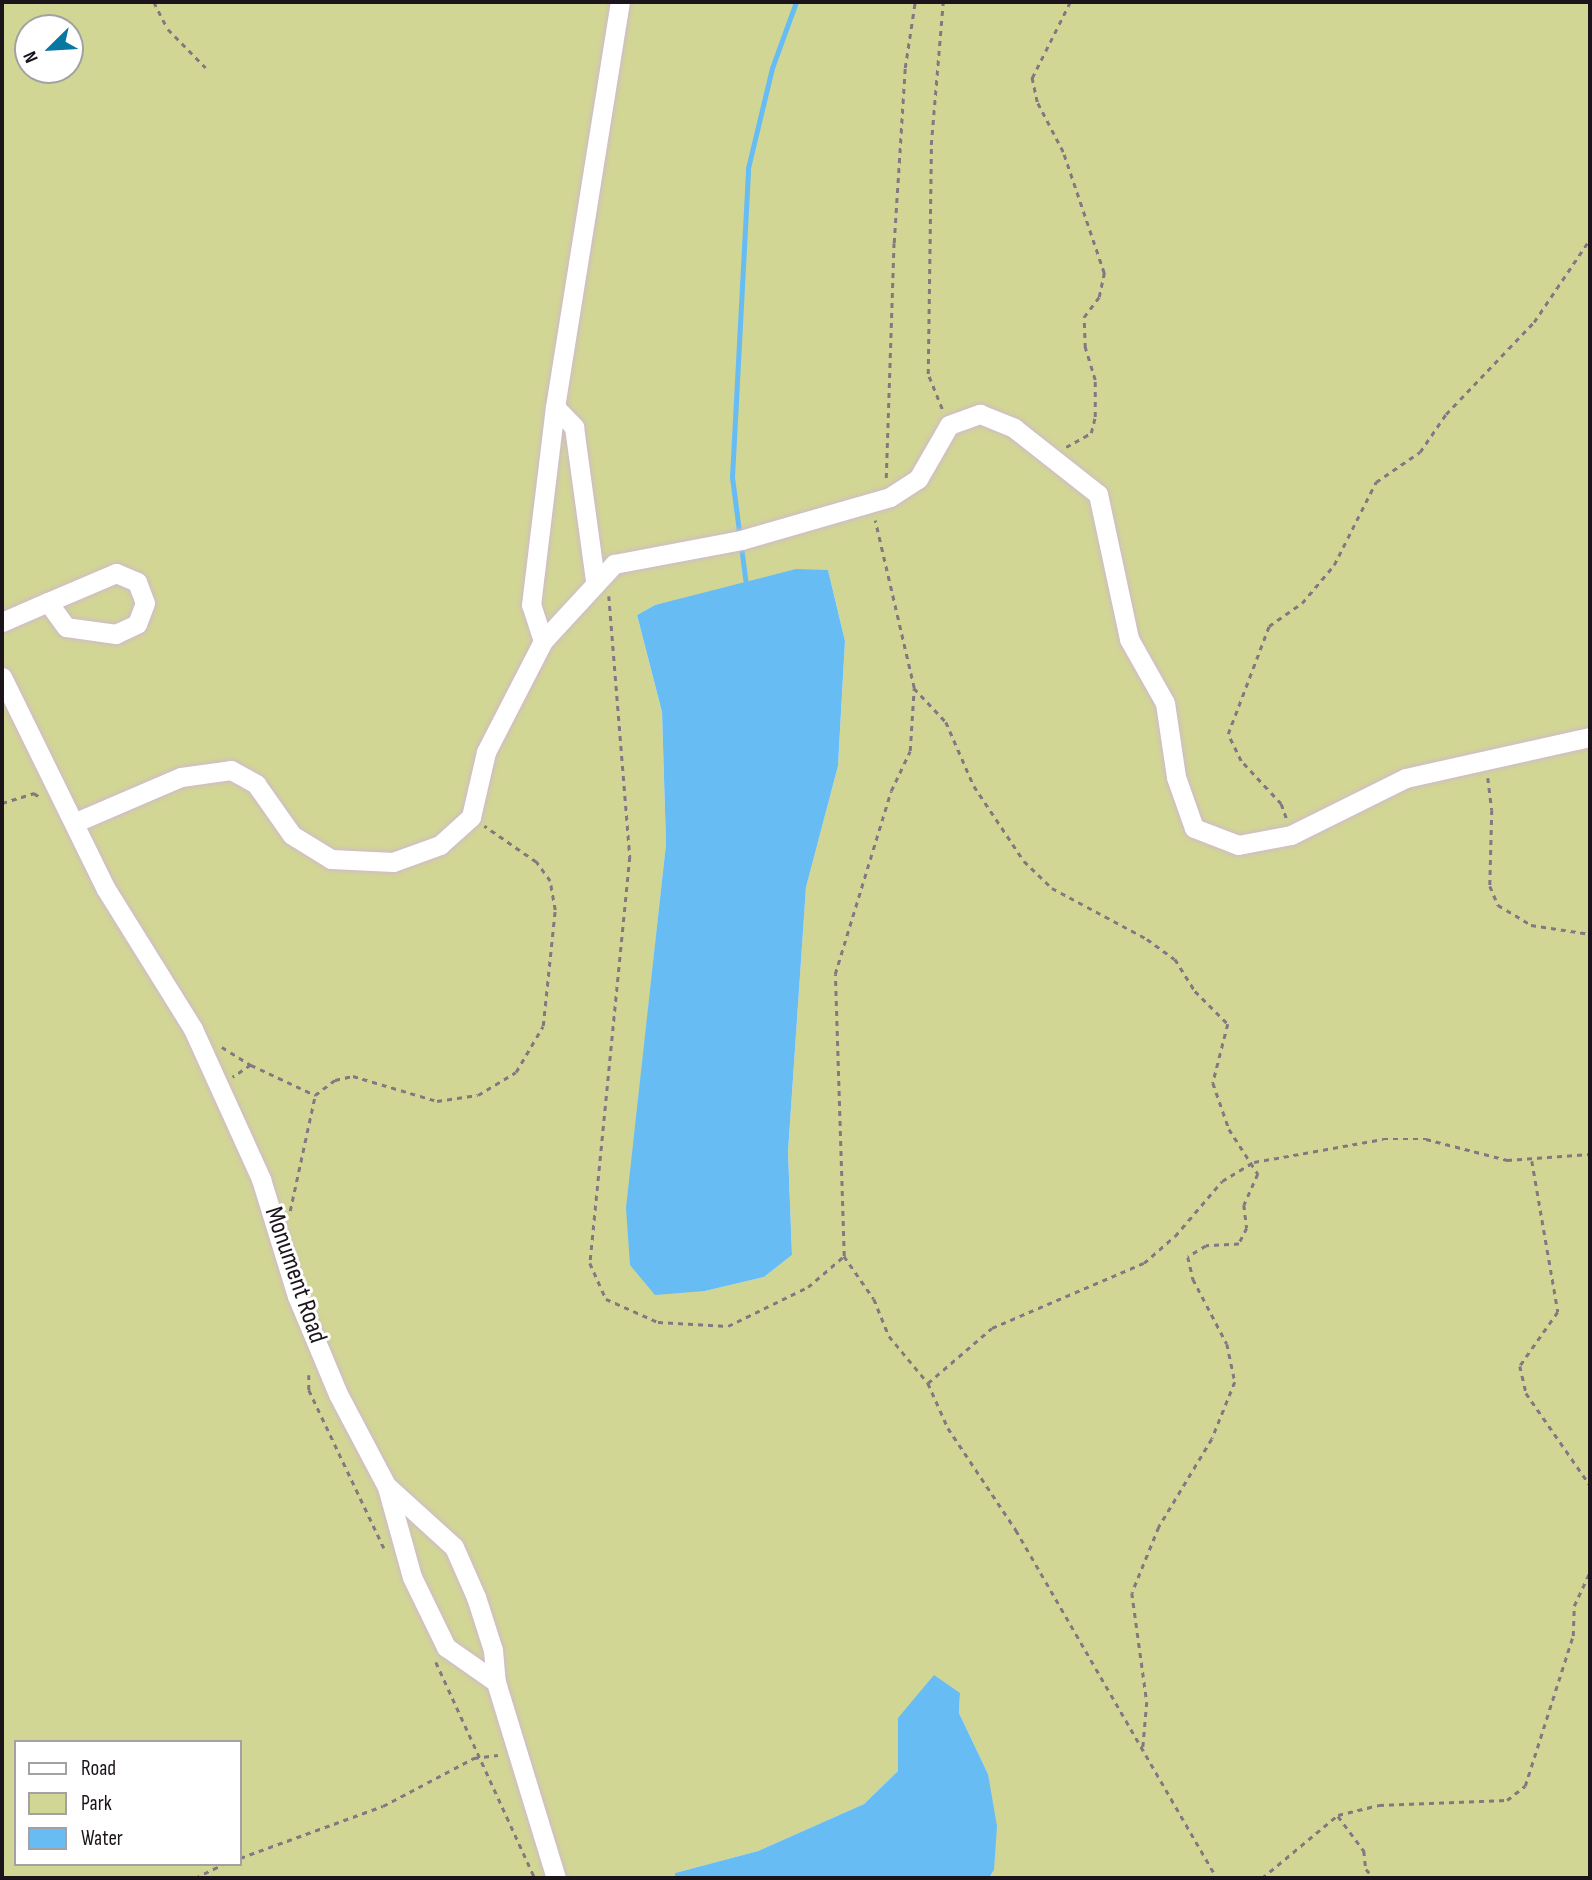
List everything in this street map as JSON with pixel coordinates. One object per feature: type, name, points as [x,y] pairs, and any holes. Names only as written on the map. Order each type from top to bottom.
[{"type":"street","points":[[543,641],[531,605],[555,407],[620,2]]},
{"type":"street","points":[[555,407],[574,427],[595,581]]},
{"type":"street","points":[[76,821],[181,777],[231,770],[256,783],[292,835],[331,859],[393,862],[440,845],[471,817],[486,752],[543,641],[595,581],[614,564],[741,540],[877,500],[918,479],[949,425],[980,414],[1014,428],[1098,494],[1129,639],[1165,704],[1176,777],[1194,828],[1238,845],[1291,835],[1406,778],[1485,758],[1590,737]]},
{"type":"street","points":[[2,622],[48,602],[116,573],[136,582],[145,603],[137,624],[116,634],[66,626],[48,602]]},
{"type":"street","name":"Monument Road","points":[[2,677],[141,951],[184,1009],[261,1180],[297,1296],[338,1394],[387,1487],[412,1577],[446,1647],[496,1682]]},
{"type":"street","points":[[387,1487],[454,1547],[493,1650],[496,1682],[556,1878]]},
{"type":"path","points":[[154,2],[168,29],[206,68]]},
{"type":"path","points":[[915,2],[905,68],[877,500],[914,688],[910,751],[891,791],[835,974],[844,1256],[874,1299],[889,1336],[928,1383],[948,1428],[1016,1530],[1217,1878]]},
{"type":"path","points":[[943,2],[931,145],[928,374],[949,425]]},
{"type":"path","points":[[1052,458],[1091,433],[1095,380],[1085,348],[1084,317],[1100,297],[1104,273],[1063,152],[1037,102],[1032,78],[1070,2]]},
{"type":"path","points":[[1291,835],[1281,804],[1241,761],[1228,734],[1269,626],[1310,594],[1334,565],[1376,482],[1420,452],[1446,414],[1534,321],[1590,239]]},
{"type":"path","points":[[595,581],[610,596],[630,857],[590,1263],[606,1299],[658,1322],[729,1326],[808,1287],[844,1256]]},
{"type":"path","points":[[914,688],[946,722],[974,786],[1024,861],[1052,888],[1147,939],[1175,959],[1195,991],[1228,1024],[1213,1083],[1229,1129],[1254,1162],[1258,1174],[1244,1205],[1247,1228],[1239,1244],[1206,1246],[1188,1256],[1193,1279],[1227,1344],[1235,1382],[1212,1440],[1159,1527],[1132,1594],[1147,1702],[1143,1748]]},
{"type":"path","points":[[1485,758],[1492,810],[1490,886],[1498,905],[1531,925],[1590,934]]},
{"type":"path","points":[[2,803],[34,793],[44,800]]},
{"type":"path","points":[[283,1244],[315,1095],[335,1080],[353,1076],[437,1101],[465,1098],[504,1081],[526,1061],[543,1026],[545,975],[555,910],[550,881],[536,862],[471,817]]},
{"type":"path","points":[[251,1065],[315,1095]]},
{"type":"path","points":[[928,1383],[992,1328],[1144,1263],[1175,1236],[1222,1181],[1254,1162],[1383,1139],[1426,1139],[1507,1160],[1532,1161],[1573,1153],[1590,1154]]},
{"type":"path","points":[[1532,1161],[1558,1312],[1520,1366],[1526,1393],[1590,1485]]},
{"type":"path","points":[[1262,1878],[1338,1815],[1379,1805],[1507,1800],[1525,1786],[1573,1636],[1574,1606],[1590,1572]]},
{"type":"path","points":[[242,1857],[343,1823],[474,1758],[499,1755],[516,1744]]},
{"type":"path","points":[[1338,1815],[1364,1851],[1366,1869],[1374,1878]]},
{"type":"path","points":[[195,1878],[221,1866]]},
{"type":"green space","points":[[2,2],[1590,2],[1590,1878],[989,1878],[994,1870],[988,1774],[959,1713],[960,1693],[898,1718],[898,1771],[864,1804],[758,1851],[675,1873],[675,1878],[2,1878]],"holes":[[[828,570],[845,641],[838,766],[806,886],[788,1152],[792,1255],[764,1277],[705,1291],[638,1104],[666,844],[662,712],[637,615],[655,605]]]},
{"type":"water","points":[[796,569],[828,570],[845,641],[838,766],[806,887],[788,1152],[792,1255],[764,1277],[705,1291],[655,1295],[630,1265],[626,1208],[666,844],[662,712],[637,615],[655,605]]},
{"type":"water","points":[[934,1675],[960,1693],[959,1713],[988,1774],[997,1826],[994,1870],[989,1878],[675,1878],[675,1873],[758,1851],[864,1804],[898,1771],[898,1718]]},
{"type":"waterway","points":[[746,585],[732,477],[748,168],[772,68],[796,2]]}]
